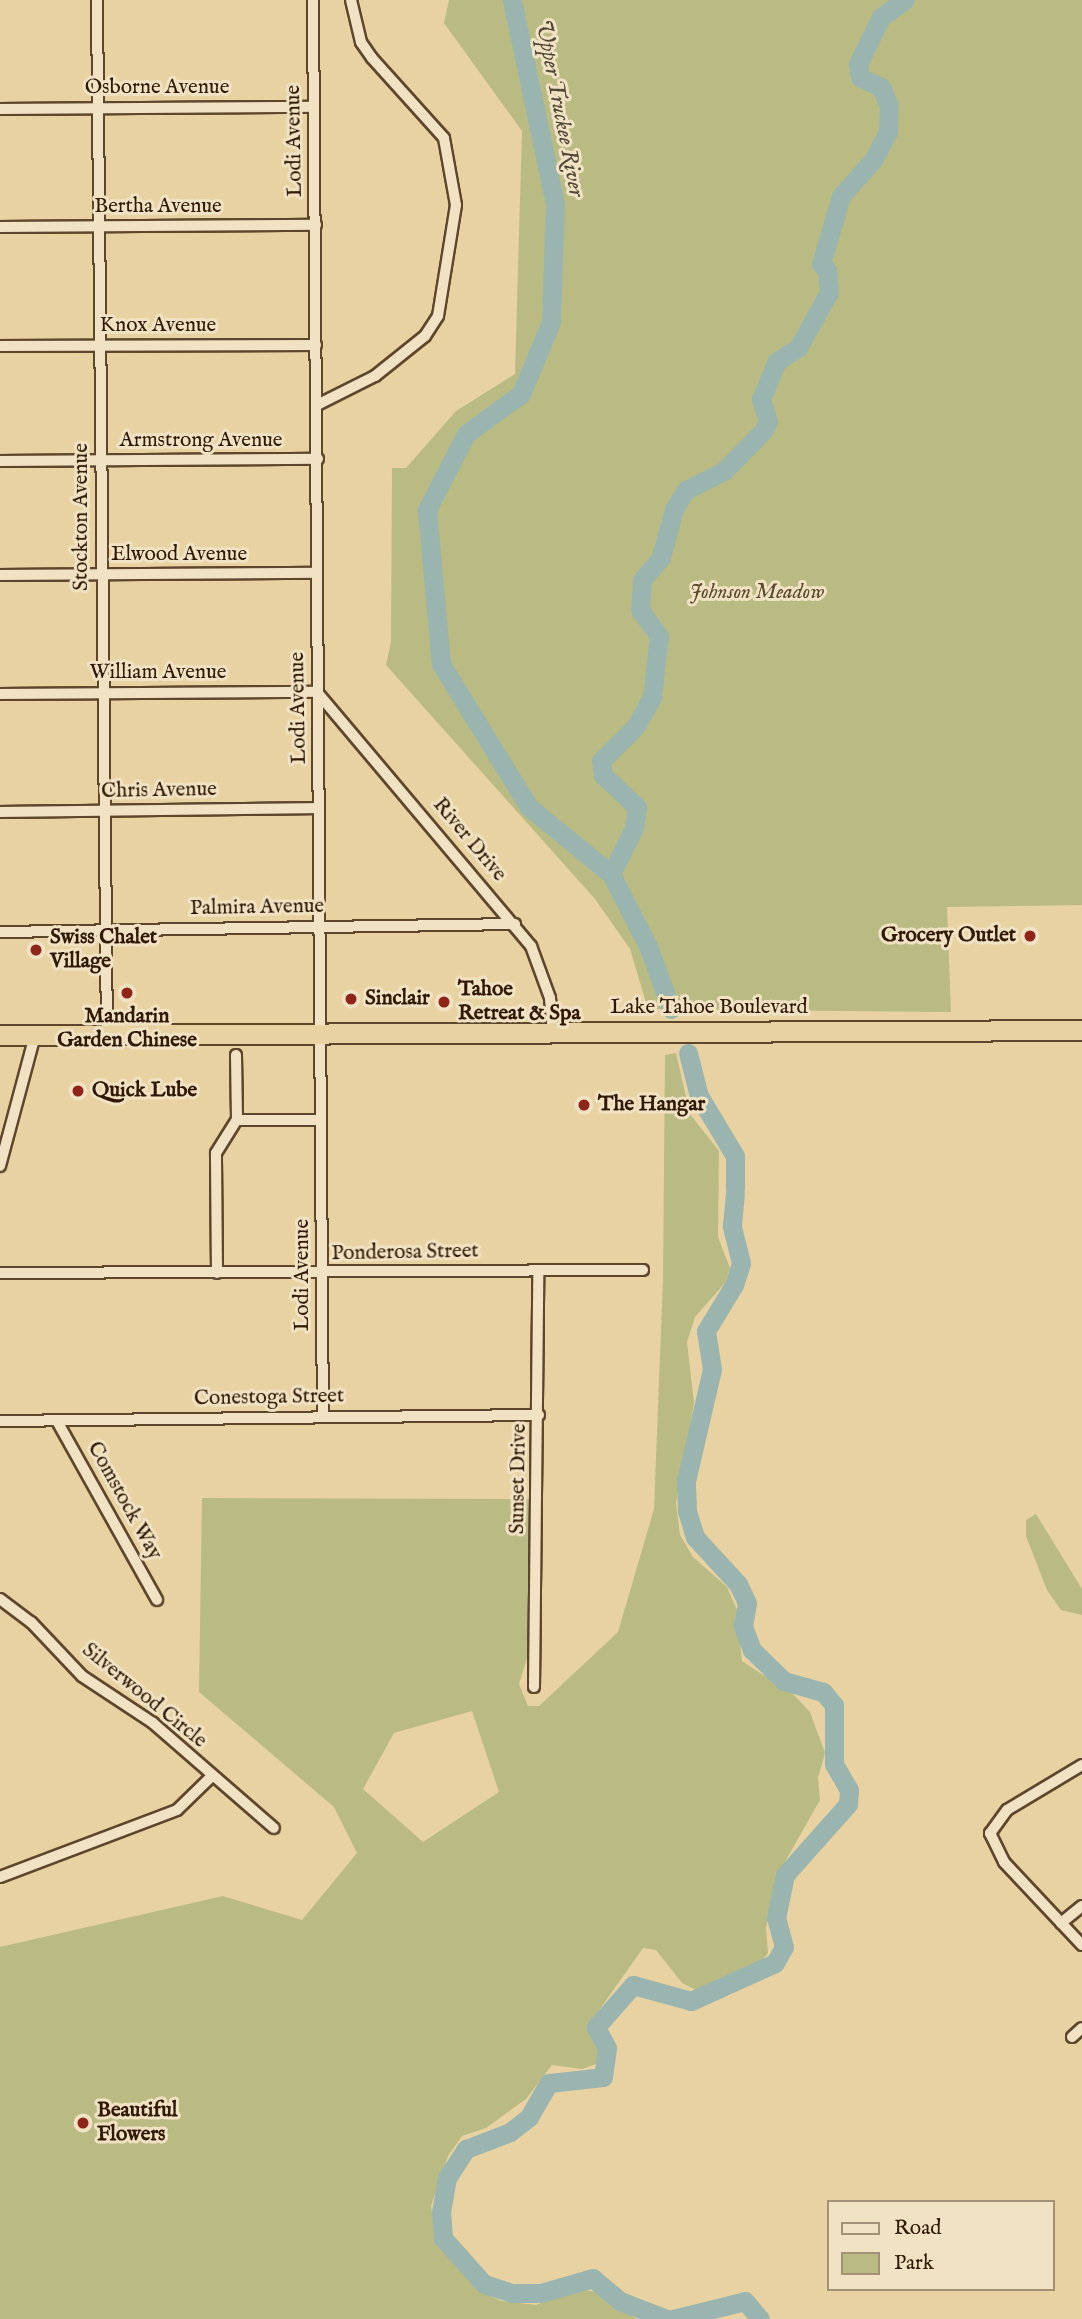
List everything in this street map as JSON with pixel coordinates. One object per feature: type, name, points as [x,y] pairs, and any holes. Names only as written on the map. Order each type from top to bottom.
[{"type":"highway","name":"Lake Tahoe Boulevard","points":[[0,1035],[1082,1030]]},
{"type":"street","name":"Stockton Avenue","points":[[97,0],[107,1035]]},
{"type":"street","name":"Lodi Avenue","points":[[313,0],[323,1416]]},
{"type":"street","points":[[317,405],[375,376],[425,337],[438,316],[456,205],[444,138],[372,58],[361,41],[351,0]]},
{"type":"street","name":"Osborne Avenue","points":[[0,109],[313,107]]},
{"type":"street","name":"Bertha Avenue","points":[[0,227],[316,225]]},
{"type":"street","name":"Knox Avenue","points":[[0,346],[316,345]]},
{"type":"street","name":"Armstrong Avenue","points":[[0,461],[317,459]]},
{"type":"street","name":"Elwood Avenue","points":[[0,575],[317,573]]},
{"type":"street","name":"William Avenue","points":[[0,694],[317,692]]},
{"type":"street","name":"River Drive","points":[[317,692],[515,924],[542,970],[553,1032]]},
{"type":"street","name":"Chris Avenue","points":[[0,812],[319,808]]},
{"type":"street","name":"Palmira Avenue","points":[[0,932],[515,924]]},
{"type":"street","points":[[0,1166],[35,1035]]},
{"type":"street","points":[[217,1273],[216,1153],[237,1120],[236,1055]]},
{"type":"street","points":[[237,1120],[321,1120]]},
{"type":"street","name":"Ponderosa Street","points":[[0,1273],[643,1270]]},
{"type":"street","name":"Sunset Drive","points":[[534,1687],[539,1415],[538,1271]]},
{"type":"street","name":"Conestoga Street","points":[[0,1421],[539,1415]]},
{"type":"street","name":"Comstock Way","points":[[57,1420],[157,1600]]},
{"type":"street","name":"Silverwood Circle","points":[[0,1598],[31,1622],[82,1676],[153,1723],[212,1776],[177,1810],[0,1877]]},
{"type":"street","points":[[1082,1765],[1007,1810],[990,1833],[1004,1861],[1082,1945]]},
{"type":"street","points":[[212,1776],[274,1828]]},
{"type":"street","points":[[1061,1923],[1082,1906]]},
{"type":"street","points":[[1072,2037],[1082,2028]]},
{"type":"green space","name":"Johnson Meadow","points":[[449,0],[1082,0],[1082,905],[947,907],[951,1012],[648,1009],[630,949],[595,899],[386,665],[391,642],[392,468],[406,468],[456,411],[515,374],[522,131],[444,23]]},
{"type":"green space","points":[[676,1053],[690,1114],[719,1151],[718,1237],[730,1268],[725,1283],[695,1317],[687,1342],[694,1403],[676,1503],[680,1535],[693,1557],[727,1587],[737,1610],[742,1661],[794,1695],[810,1712],[825,1753],[818,1778],[820,1800],[778,1874],[766,1928],[768,1953],[761,1962],[700,1992],[682,1983],[656,1950],[643,1948],[588,2026],[601,2051],[596,2064],[582,2069],[552,2065],[526,2099],[486,2128],[462,2136],[448,2156],[431,2206],[438,2242],[479,2291],[501,2301],[536,2305],[579,2289],[601,2293],[636,2319],[0,2319],[0,1947],[223,1896],[302,1920],[357,1853],[334,1807],[199,1692],[202,1498],[533,1499],[528,1655],[519,1684],[528,1706],[539,1706],[618,1632],[654,1509],[663,1280],[665,1055]],"holes":[[[472,1711],[499,1792],[423,1842],[363,1789],[394,1733]]]},
{"type":"green space","points":[[1036,1514],[1082,1589],[1082,1615],[1061,1610],[1047,1590],[1026,1536],[1026,1520]]},
{"type":"waterway","name":"Upper Truckee River","points":[[512,0],[555,204],[551,322],[521,394],[466,434],[427,510],[441,664],[529,807],[611,874],[648,946],[671,1009]]},
{"type":"waterway","name":"Upper Truckee River","points":[[611,874],[634,828],[637,807],[603,775],[601,761],[636,726],[652,697],[659,636],[640,610],[642,580],[661,557],[674,509],[686,490],[724,471],[764,430],[768,421],[761,399],[777,361],[798,348],[829,292],[827,270],[821,264],[841,196],[874,159],[888,132],[889,106],[881,87],[860,77],[858,64],[881,17],[904,0]]},
{"type":"waterway","name":"Upper Truckee River","points":[[688,1053],[699,1096],[735,1156],[735,1189]]},
{"type":"waterway","name":"Upper Truckee River","points":[[667,2319],[620,2301],[593,2278],[541,2293],[512,2293],[484,2284],[443,2238],[441,2212],[447,2178],[466,2149],[510,2132],[529,2117],[549,2083],[603,2077],[607,2048],[596,2027],[633,1985],[691,2001],[775,1963],[784,1947],[776,1918],[785,1875],[848,1804],[849,1790],[834,1764],[834,1705],[823,1692],[784,1681],[752,1650],[743,1626],[747,1603],[738,1584],[695,1537],[687,1511],[686,1481],[712,1369],[706,1331],[734,1285],[741,1263],[732,1226],[735,1194]]},
{"type":"waterway","name":"Upper Truckee River","points":[[673,2319],[745,2301],[760,2319]]},
{"type":"waterway","name":"Upper Truckee River","points":[[701,2312],[710,2319]]},
{"type":"place","name":"Grocery Outlet","points":[[1030,936]]},
{"type":"place","name":"Swiss Chalet Village","points":[[36,950]]},
{"type":"place","name":"Mandarin Garden Chinese","points":[[127,993]]},
{"type":"place","name":"Sinclair","points":[[351,999]]},
{"type":"place","name":"Tahoe Retreat & Spa","points":[[444,1002]]},
{"type":"place","name":"Quick Lube","points":[[78,1091]]},
{"type":"place","name":"The Hangar","points":[[584,1105]]},
{"type":"place","name":"Beautiful Flowers","points":[[83,2123]]}]
